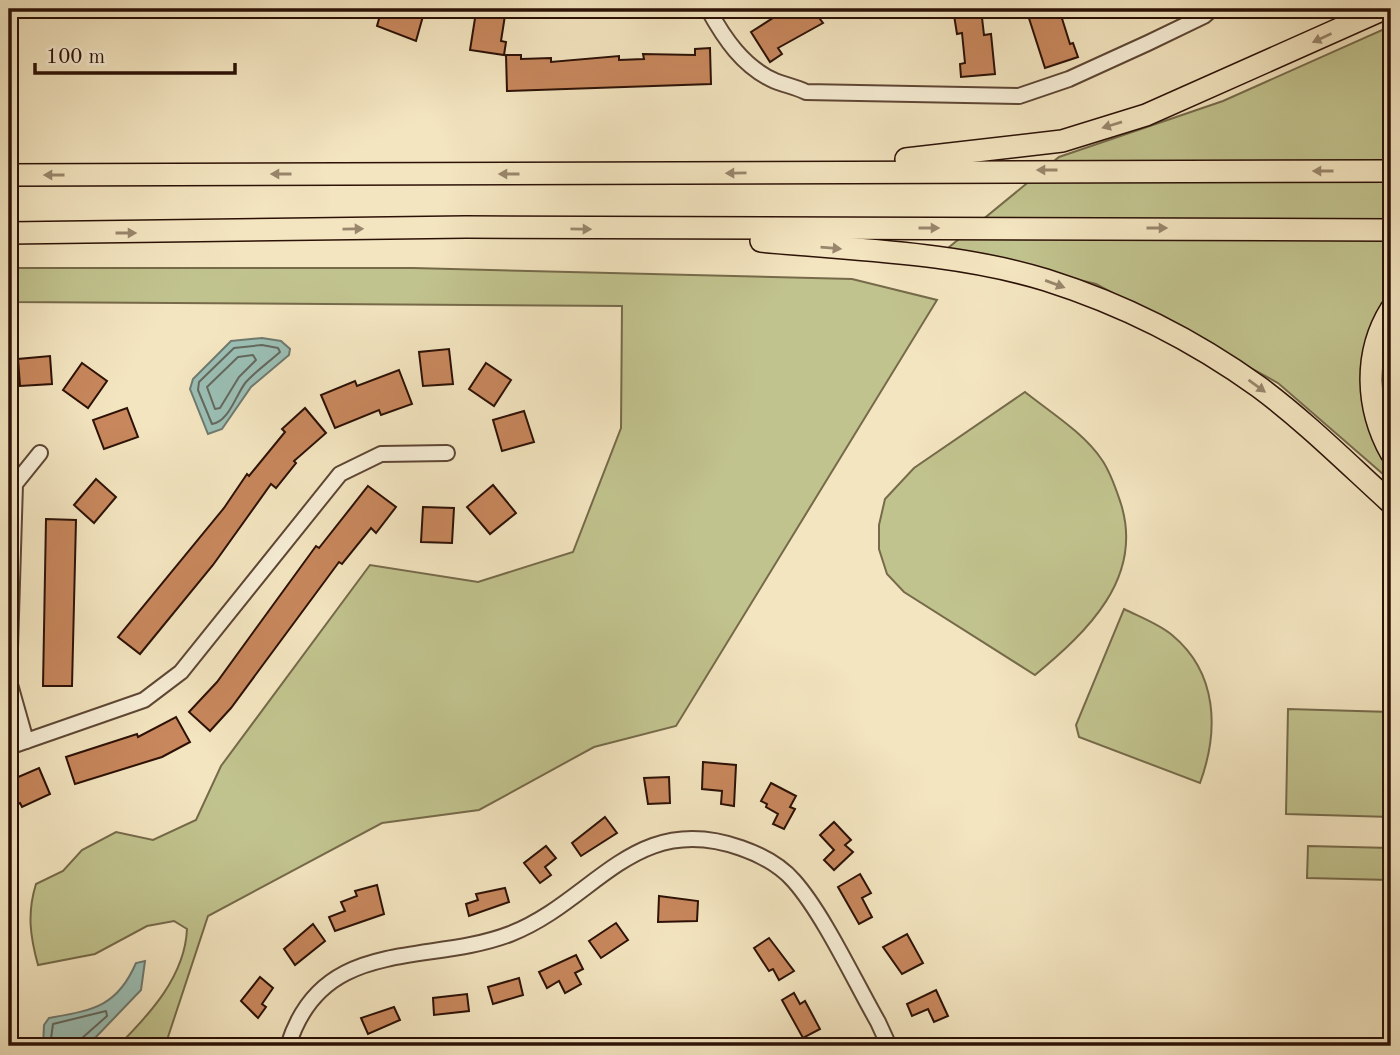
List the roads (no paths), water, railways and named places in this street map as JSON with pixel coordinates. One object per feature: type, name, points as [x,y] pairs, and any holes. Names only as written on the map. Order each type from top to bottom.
[{"type":"highway","points":[[805,171],[1062,141],[1146,115],[1384,9]]},
{"type":"highway","points":[[9,175],[1391,171]]},
{"type":"highway","points":[[9,233],[466,227],[641,230],[1391,230]]},
{"type":"highway","points":[[641,230],[916,256],[981,265],[1045,280],[1128,312],[1221,361],[1261,389],[1318,436],[1391,503]]},
{"type":"highway","points":[[1391,309],[1382,323],[1374,349],[1371,380],[1372,408],[1391,453]]},
{"type":"street","points":[[708,9],[727,42],[752,66],[775,81],[806,92],[1019,96],[1069,79],[1205,16],[1212,9]]},
{"type":"street","points":[[26,741],[9,681],[15,484],[40,453]]},
{"type":"street","points":[[9,747],[144,700],[181,672],[340,474],[381,454],[447,453]]},
{"type":"street","points":[[288,1046],[306,1009],[336,979],[353,969],[394,955],[468,945],[508,934],[562,907],[620,860],[637,851],[668,842],[696,840],[738,847],[762,856],[795,881],[878,1022],[889,1046]]},
{"type":"water","points":[[262,338],[281,341],[290,349],[289,355],[251,387],[222,429],[208,434],[190,389],[193,379],[231,341]]},
{"type":"water","points":[[145,961],[141,990],[96,1037],[81,1046],[43,1046],[44,1025],[49,1018],[102,1004],[121,989],[136,963]]}]
